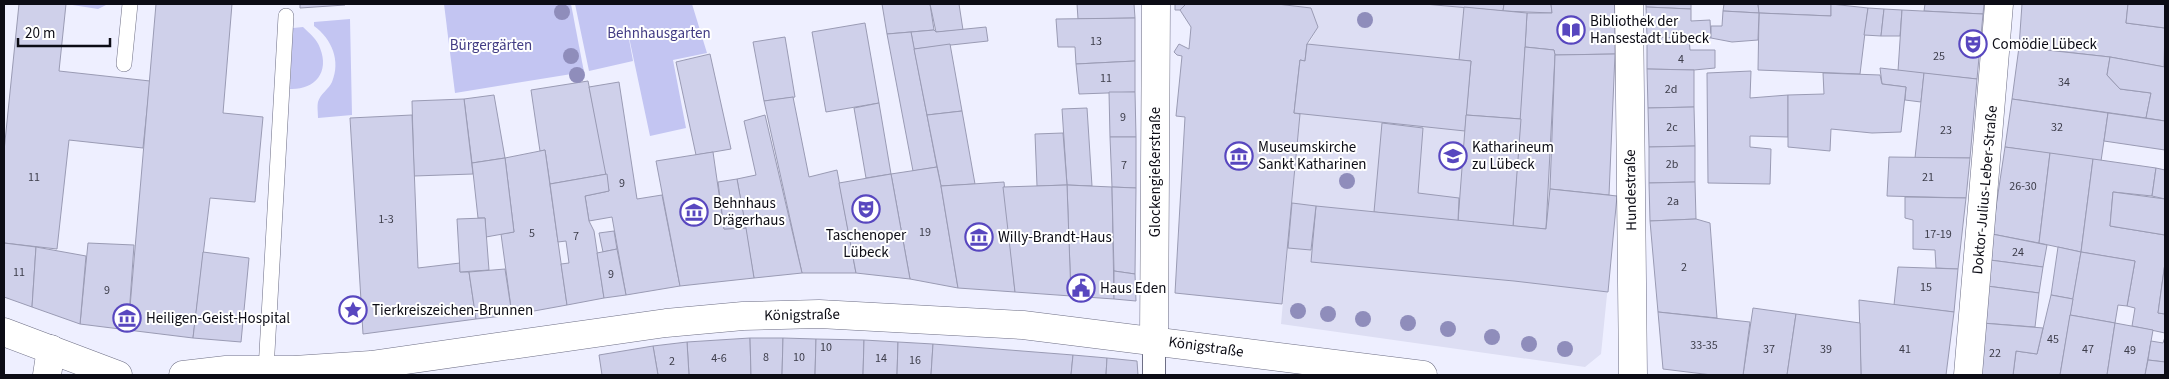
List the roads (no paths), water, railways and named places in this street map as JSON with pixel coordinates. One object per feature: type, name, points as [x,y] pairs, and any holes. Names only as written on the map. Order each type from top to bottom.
[{"type":"street","name":"Glockengießerstraße","points":[[1154,340],[1156,4]]},
{"type":"street","name":"Hundestraße","points":[[1629,4],[1633,375]]},
{"type":"street","name":"Doktor-Julius-Leber-Straße","points":[[1968,375],[1999,4]]},
{"type":"street","name":"Königstraße","points":[[183,375],[226,370],[371,365],[648,325],[753,316],[819,314],[890,316],[1023,325],[1423,375]]},
{"type":"street","points":[[4,332],[118,375]]},
{"type":"street","points":[[1154,340],[1154,375]]},
{"type":"street","points":[[47,375],[51,349]]},
{"type":"lane","points":[[124,64],[130,4]]},
{"type":"lane","points":[[266,370],[286,16]]},
{"type":"place","name":"Bibliothek der Hansestadt Lübeck","points":[[1571,30]]},
{"type":"place","name":"Comödie Lübeck","points":[[1973,44]]},
{"type":"place","name":"Museumskirche Sankt Katharinen","points":[[1239,156]]},
{"type":"place","name":"Katharineum zu Lübeck","points":[[1453,156]]},
{"type":"place","name":"Taschenoper Lübeck","points":[[866,209]]},
{"type":"place","name":"Behnhaus Drägerhaus","points":[[694,212]]},
{"type":"place","name":"Willy-Brandt-Haus","points":[[979,237]]},
{"type":"place","name":"Haus Eden","points":[[1081,288]]},
{"type":"place","name":"Tierkreiszeichen-Brunnen","points":[[353,310]]},
{"type":"place","name":"Heiligen-Geist-Hospital","points":[[127,318]]},
{"type":"park label","name":"Behnhausgarten","points":[[659,33]]},
{"type":"park label","name":"Bürgergärten","points":[[491,45]]}]
